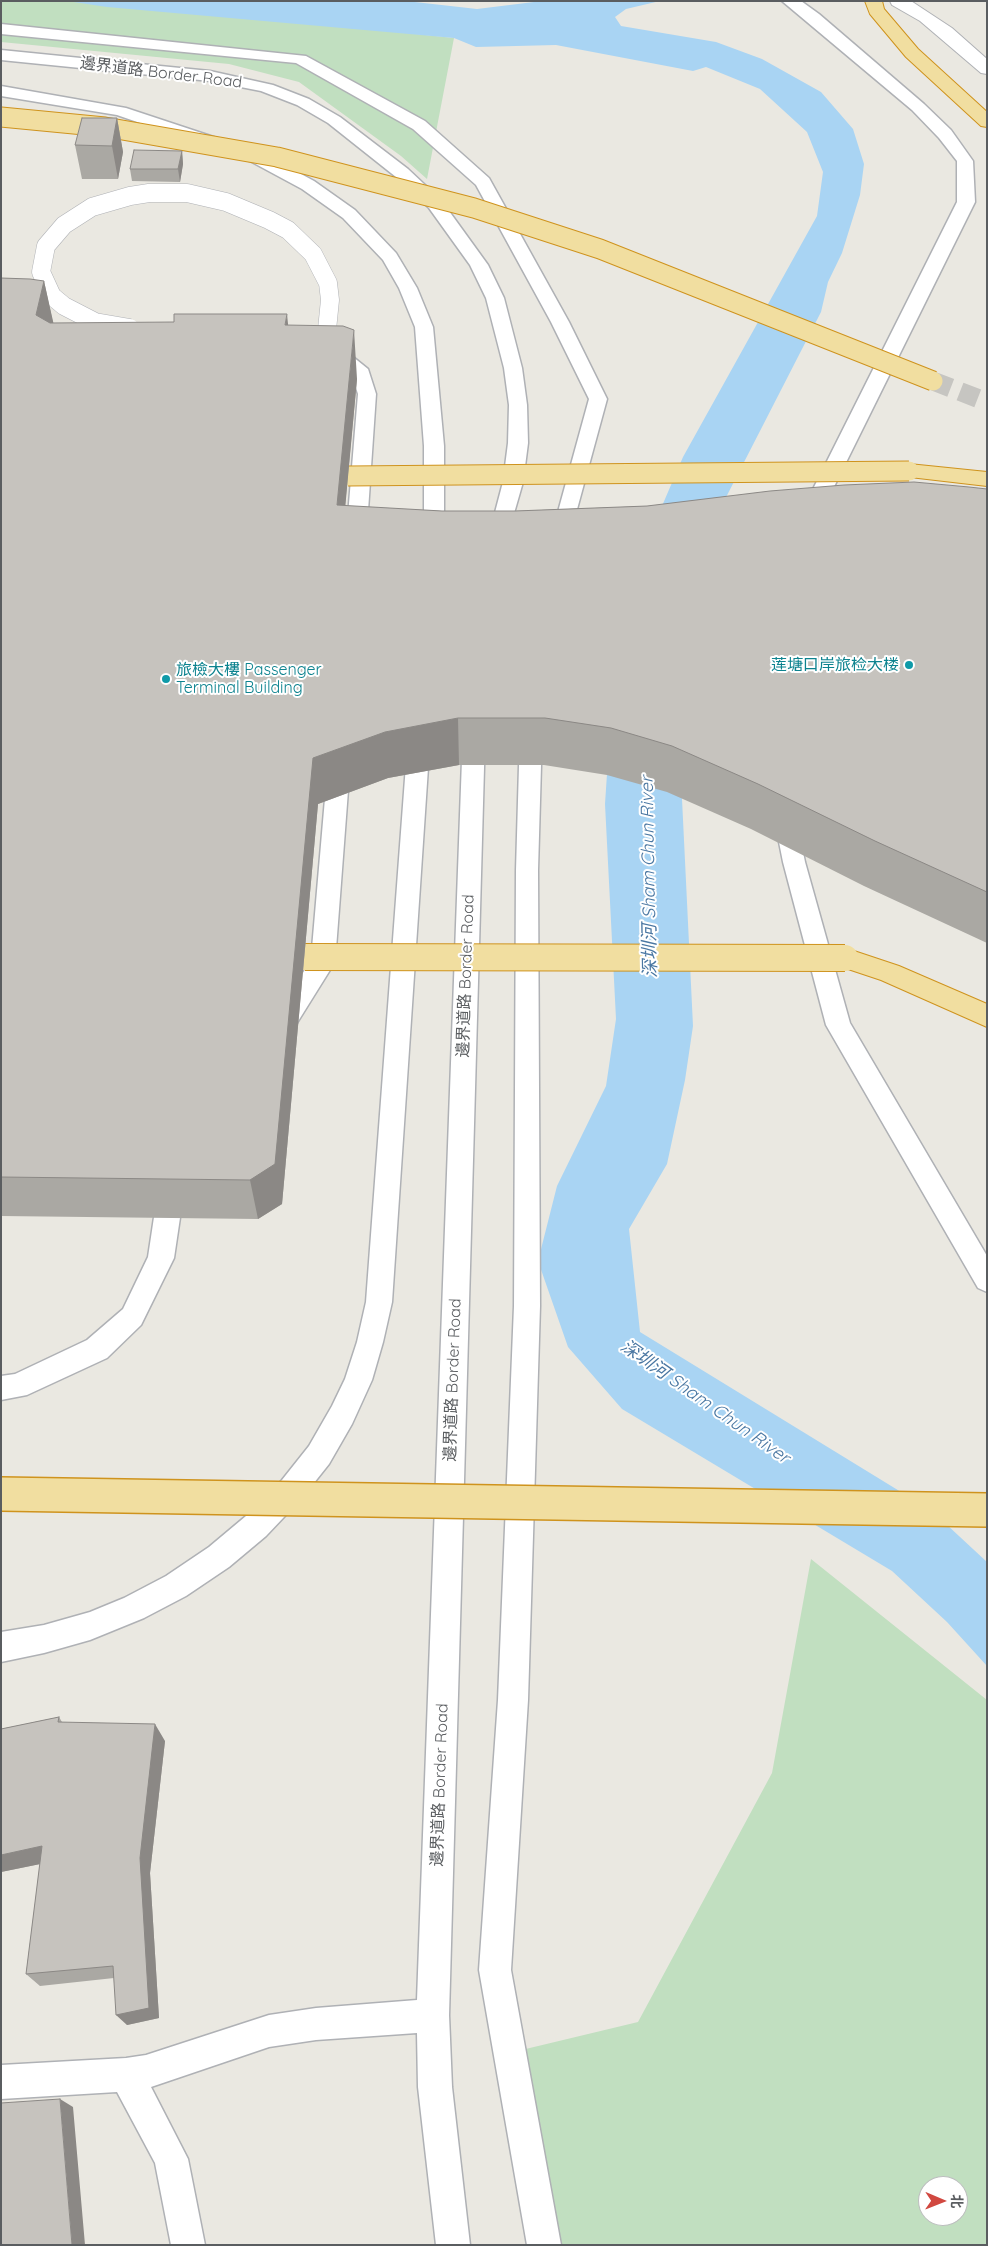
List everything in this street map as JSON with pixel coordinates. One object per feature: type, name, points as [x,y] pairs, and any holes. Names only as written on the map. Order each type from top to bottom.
[{"type":"highway","points":[[873,1],[876,10],[912,53],[987,122]]},
{"type":"highway","points":[[1,117],[105,127],[277,157],[364,178],[464,206],[600,249],[933,381]]},
{"type":"highway","points":[[338,476],[909,471],[987,480]]},
{"type":"highway","points":[[279,960],[290,957],[845,958],[890,972],[987,1016]]},
{"type":"highway","points":[[1,1494],[987,1510]]},
{"type":"street","points":[[898,1],[926,17],[946,32],[987,69]]},
{"type":"lane","points":[[790,1],[813,17],[918,107],[945,134],[965,162],[966,202],[808,518],[803,536]]},
{"type":"lane","points":[[1,30],[300,58],[419,125],[483,182],[560,322],[598,399],[556,562]]},
{"type":"lane","name":"邊界道路 Border Road","points":[[1,55],[210,76],[267,88],[304,102],[334,120],[381,155],[435,204],[478,265],[495,298],[514,368],[518,405],[518,443],[513,482],[492,565]]},
{"type":"lane","points":[[1,91],[120,111],[256,157],[308,185],[349,214],[390,258],[408,288],[424,327],[434,446],[435,527],[432,567]]},
{"type":"lane","points":[[147,329],[115,327],[96,322],[64,306],[52,296],[41,272],[46,246],[64,225],[76,216],[112,200],[149,193],[169,192],[207,196],[270,220],[288,230],[313,254],[322,268],[328,283],[330,300],[322,374]]},
{"type":"lane","points":[[302,336],[335,350],[361,373],[367,394],[354,563]]},
{"type":"lane","name":"邊界道路 Border Road","points":[[454,2245],[447,2206],[435,2087],[433,2015],[474,706]]},
{"type":"lane","points":[[532,707],[527,870],[527,1306],[513,1700],[495,1970],[544,2245]]},
{"type":"lane","points":[[1,1647],[44,1639],[90,1626],[134,1608],[176,1586],[218,1557],[256,1526],[292,1489],[319,1455],[342,1415],[358,1380],[370,1342],[379,1302],[421,716]]},
{"type":"lane","points":[[270,1039],[276,1034],[323,962],[340,742]]},
{"type":"lane","points":[[784,796],[785,814],[794,862],[838,1025],[987,1280]]},
{"type":"lane","points":[[1,1388],[17,1386],[97,1349],[132,1317],[161,1258],[168,1218],[174,1161]]},
{"type":"lane","points":[[1,2082],[126,2075],[146,2072],[269,2031],[316,2024],[433,2015]]},
{"type":"lane","points":[[126,2075],[171,2160],[188,2245]]},
{"type":"green space","points":[[1,1],[102,1],[454,38],[427,179],[401,156],[299,82],[229,64],[1,42]]},
{"type":"green space","points":[[811,1559],[987,1700],[987,2245],[555,2245],[509,2053],[638,2022],[772,1773]]},
{"type":"water","name":"深圳河 Sham Chun River","points":[[67,1],[406,1],[477,9],[542,1],[660,1],[626,9],[615,17],[621,26],[716,42],[762,59],[821,92],[853,129],[864,164],[860,195],[842,253],[828,282],[821,312],[720,509],[681,718],[682,799],[693,1026],[685,1080],[667,1164],[629,1229],[640,1332],[932,1511],[987,1562],[987,1666],[947,1622],[892,1571],[622,1409],[568,1347],[538,1261],[557,1186],[606,1086],[616,1019],[605,804],[614,668],[647,541],[683,457],[817,216],[823,172],[807,132],[760,89],[706,67],[693,71],[556,45],[476,47],[454,38],[107,7]]},
{"type":"building","points":[[82,118],[117,118],[112,146],[75,145]]},
{"type":"building","points":[[134,150],[182,151],[178,169],[130,169]]},
{"type":"building","points":[[1,278],[44,281],[36,315],[50,323],[174,322],[174,314],[287,314],[285,325],[343,326],[354,330],[337,505],[442,511],[515,511],[647,506],[770,491],[844,485],[914,482],[987,489],[987,892],[875,841],[758,784],[672,746],[611,728],[545,718],[458,718],[385,732],[313,758],[275,1164],[250,1180],[1,1177]]},
{"type":"building","points":[[59,1717],[58,1722],[155,1724],[140,1858],[149,2008],[116,2015],[113,1966],[26,1974],[42,1846],[1,1855],[1,1729]]},
{"type":"building","points":[[60,2099],[72,2245],[1,2245],[1,2103]]},
{"type":"tunnel","points":[[933,381],[987,402]]},
{"type":"place","name":"莲塘口岸旅检大楼","points":[[909,665]]},
{"type":"place","name":"旅檢大樓 Passenger Terminal Building","points":[[166,679]]}]
